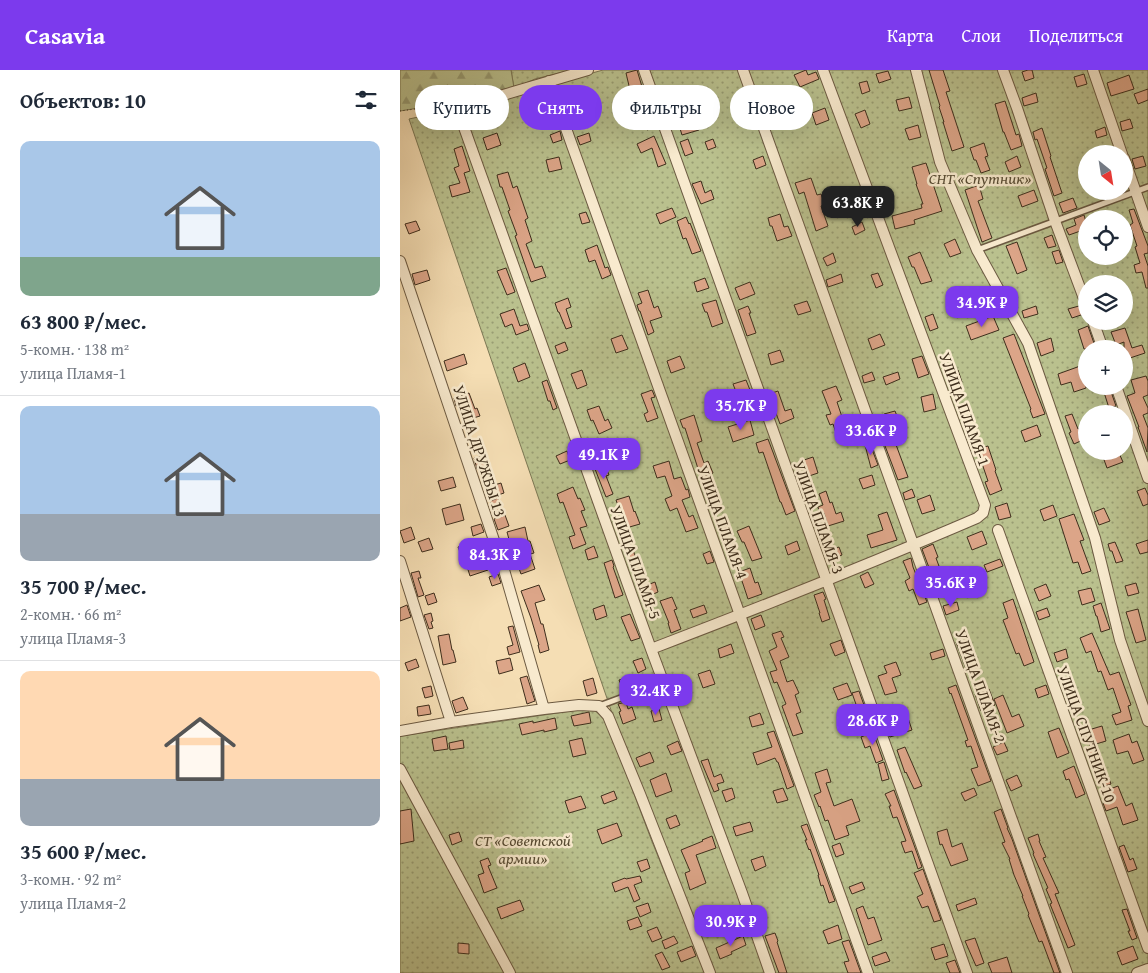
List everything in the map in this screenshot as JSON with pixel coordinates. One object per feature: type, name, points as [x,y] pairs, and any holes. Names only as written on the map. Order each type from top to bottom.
[{"type":"street","points":[[509,93],[588,70]]},
{"type":"street","name":"УЛИЦА ПЛАМЯ-3","points":[[644,70],[967,973]]},
{"type":"street","name":"УЛИЦА ПЛАМЯ-2","points":[[743,70],[1067,973]]},
{"type":"street","name":"УЛИЦА ПЛАМЯ-1","points":[[823,70],[985,506],[983,513],[977,518],[914,545]]},
{"type":"street","points":[[916,70],[940,162],[977,250],[1028,343],[1095,538],[1120,640],[1148,721]]},
{"type":"street","points":[[1003,70],[1078,283]]},
{"type":"street","points":[[1093,70],[1119,145]]},
{"type":"street","name":"УЛИЦА ПЛАМЯ-4","points":[[549,81],[868,973]]},
{"type":"street","name":"УЛИЦА ПЛАМЯ-5","points":[[465,130],[651,649],[770,973]]},
{"type":"street","points":[[1133,185],[1148,227]]},
{"type":"street","name":"УЛИЦА ДРУЖБЫ 13","points":[[400,261],[504,570],[544,709]]},
{"type":"street","points":[[1119,395],[1148,478]]},
{"type":"street","name":"УЛИЦА СПУТНИК-10","points":[[998,530],[1148,948]]},
{"type":"street","points":[[651,649],[914,545]]},
{"type":"street","points":[[400,561],[452,722]]},
{"type":"street","points":[[400,731],[544,709],[579,705],[599,706],[608,716],[710,973]]},
{"type":"street","points":[[400,769],[510,973]]},
{"type":"street","points":[[1138,973],[1148,969]]},
{"type":"lane","points":[[977,250],[1148,187]]},
{"type":"lane","points":[[599,706],[664,682]]},
{"type":"path","points":[[400,111],[415,109]]},
{"type":"green space","points":[[400,70],[511,70],[514,88],[509,89],[509,85],[415,85],[415,109],[400,111]]},
{"type":"green space","points":[[511,70],[571,70],[535,79],[514,88]]},
{"type":"green space","name":"СНТ «Спутник»","points":[[603,70],[1148,70],[1148,973],[715,973],[612,713],[409,119],[415,118],[415,130],[509,130],[509,96],[519,94],[519,130],[602,130],[602,85],[550,85]]},
{"type":"green space","name":"СТ «Советской армии»","points":[[578,710],[594,710],[606,720],[705,973],[400,973],[400,736]]},
{"type":"building","points":[[637,70],[641,85],[629,85],[626,73]]},
{"type":"building","points":[[806,70],[808,75],[816,72],[819,79],[805,85],[799,85],[794,75]]},
{"type":"building","points":[[929,70],[943,70],[950,91],[946,92],[964,147],[952,151]]},
{"type":"building","points":[[1032,70],[1034,78],[1025,81],[1022,72]]},
{"type":"building","points":[[888,71],[891,79],[879,83],[876,74]]},
{"type":"building","points":[[1084,74],[1087,84],[1077,87],[1074,77]]},
{"type":"building","points":[[1129,75],[1134,89],[1111,96],[1107,83]]},
{"type":"building","points":[[867,81],[870,91],[862,94],[859,83]]},
{"type":"building","points":[[1148,89],[1148,100],[1138,104],[1134,94]]},
{"type":"building","points":[[1036,93],[1038,102],[1024,106],[1022,98]]},
{"type":"building","points":[[909,97],[912,108],[899,111],[896,100]]},
{"type":"building","points":[[1005,101],[1016,135],[1019,134],[1022,146],[1011,150],[1003,132],[995,104]]},
{"type":"building","points":[[825,108],[829,120],[816,125],[813,113]]},
{"type":"building","points":[[865,110],[870,124],[861,128],[855,114]]},
{"type":"building","points":[[1130,119],[1133,128],[1122,131],[1120,122]]},
{"type":"building","points":[[918,125],[921,137],[909,140],[905,129]]},
{"type":"building","points":[[1105,127],[1107,135],[1097,138],[1095,131]]},
{"type":"building","points":[[1042,128],[1062,193],[1054,196],[1045,169],[1047,168],[1033,132]]},
{"type":"building","points":[[680,130],[699,130],[682,135]]},
{"type":"building","points":[[560,131],[562,140],[553,143],[550,135]]},
{"type":"building","points":[[497,133],[501,145],[487,150],[483,138]]},
{"type":"building","points":[[589,133],[591,141],[580,145],[577,137]]},
{"type":"building","points":[[654,136],[666,164],[658,167],[652,148],[641,153],[637,144]]},
{"type":"building","points":[[688,139],[693,153],[685,156],[680,142]]},
{"type":"building","points":[[713,139],[716,147],[708,150],[705,142]]},
{"type":"building","points":[[984,143],[988,156],[985,157],[990,170],[981,173],[970,148]]},
{"type":"building","points":[[462,146],[470,171],[464,173],[470,192],[452,197],[449,186],[460,183],[454,168],[459,166],[454,149]]},
{"type":"building","points":[[763,156],[766,165],[756,169],[753,160]]},
{"type":"building","points":[[1017,156],[1021,167],[1009,172],[1005,162]]},
{"type":"building","points":[[1143,156],[1146,166],[1135,169],[1133,159]]},
{"type":"building","points":[[559,157],[562,169],[549,172],[546,160]]},
{"type":"building","points":[[926,163],[942,211],[914,220],[915,224],[895,229],[892,216],[922,208],[921,204],[923,204],[912,167]]},
{"type":"building","points":[[508,172],[513,188],[517,186],[528,218],[525,220],[532,241],[526,244],[535,268],[542,266],[546,277],[531,282],[515,236],[517,235],[508,211],[510,210],[497,175]]},
{"type":"building","points":[[811,178],[817,195],[821,194],[825,205],[821,206],[828,226],[816,231],[804,192],[799,194],[795,183]]},
{"type":"building","points":[[701,181],[705,193],[711,190],[714,199],[701,204],[692,184]]},
{"type":"building","points":[[979,185],[983,199],[978,201],[992,238],[982,242],[965,190]]},
{"type":"building","points":[[1034,190],[1038,201],[1022,207],[1018,196]]},
{"type":"building","points":[[1073,198],[1077,208],[1063,213],[1059,203]]},
{"type":"building","points":[[672,208],[676,217],[660,224],[656,214]]},
{"type":"building","points":[[1134,209],[1148,246],[1148,253],[1144,254],[1148,266],[1148,288],[1146,288],[1142,272],[1136,273],[1134,265],[1140,263],[1133,234],[1133,210],[1129,210]]},
{"type":"building","points":[[586,212],[590,222],[582,224],[579,214]]},
{"type":"building","points":[[780,214],[784,227],[788,226],[792,236],[777,241],[768,218]]},
{"type":"building","points":[[686,217],[701,251],[692,254],[686,238],[683,239],[677,221]]},
{"type":"building","points":[[1078,217],[1078,232],[1069,235],[1066,229],[1076,225],[1074,219]]},
{"type":"building","points":[[416,221],[420,230],[409,234],[405,224]]},
{"type":"building","points":[[862,222],[865,230],[855,235],[852,227]]},
{"type":"building","points":[[1052,235],[1056,246],[1048,248],[1044,238]]},
{"type":"building","points":[[955,239],[961,253],[950,257],[944,244]]},
{"type":"building","points":[[1017,242],[1027,270],[1017,274],[1006,246]]},
{"type":"building","points":[[597,245],[605,268],[608,267],[611,275],[602,279],[595,260],[589,262],[585,250]]},
{"type":"building","points":[[1059,250],[1063,262],[1056,264],[1052,252]]},
{"type":"building","points":[[920,252],[932,281],[921,284],[908,257]]},
{"type":"building","points":[[833,253],[836,262],[827,266],[823,258]]},
{"type":"building","points":[[506,268],[515,292],[507,295],[497,271]]},
{"type":"building","points":[[427,270],[430,280],[415,285],[412,274]]},
{"type":"building","points":[[878,273],[883,285],[876,288],[871,275]]},
{"type":"building","points":[[841,274],[843,282],[828,287],[826,280]]},
{"type":"building","points":[[705,278],[709,288],[697,292],[694,282]]},
{"type":"building","points":[[750,282],[755,294],[740,300],[735,288]]},
{"type":"building","points":[[648,290],[654,308],[658,306],[662,317],[650,321],[654,332],[648,335],[637,305],[642,303],[638,293]]},
{"type":"building","points":[[568,298],[571,307],[566,309],[572,327],[566,329],[555,303]]},
{"type":"building","points":[[716,300],[723,323],[712,327],[702,304]]},
{"type":"building","points":[[807,301],[811,311],[798,315],[794,305]]},
{"type":"building","points":[[748,306],[756,333],[747,336],[738,310]]},
{"type":"building","points":[[1036,306],[1038,314],[1024,318],[1022,311]]},
{"type":"building","points":[[1078,306],[1078,316],[1072,318],[1068,309]]},
{"type":"building","points":[[514,309],[520,326],[527,324],[529,330],[516,335],[512,324],[505,327],[500,314]]},
{"type":"building","points":[[933,314],[938,328],[930,331],[925,317]]},
{"type":"building","points":[[993,316],[999,330],[971,340],[966,326]]},
{"type":"building","points":[[1078,330],[1089,330],[1093,340],[1081,340]]},
{"type":"building","points":[[1126,330],[1129,340],[1114,340],[1111,332]]},
{"type":"building","points":[[880,334],[885,345],[872,350],[868,339]]},
{"type":"building","points":[[1014,334],[1045,414],[1033,418],[1003,338]]},
{"type":"building","points":[[622,335],[628,349],[616,353],[611,339]]},
{"type":"building","points":[[1051,338],[1054,351],[1041,356],[1037,343]]},
{"type":"building","points":[[565,342],[568,350],[558,354],[555,346]]},
{"type":"building","points":[[1142,345],[1145,353],[1133,357],[1133,348]]},
{"type":"building","points":[[780,350],[784,361],[771,365],[768,354]]},
{"type":"building","points":[[464,354],[467,364],[447,371],[444,361]]},
{"type":"building","points":[[680,356],[685,368],[671,373],[667,361]]},
{"type":"building","points":[[922,356],[929,374],[918,378],[912,359]]},
{"type":"building","points":[[525,363],[530,377],[518,382],[513,368]]},
{"type":"building","points":[[1078,367],[1078,391],[1074,392],[1071,382],[1061,385],[1058,374]]},
{"type":"building","points":[[582,370],[587,385],[577,389],[571,374]]},
{"type":"building","points":[[958,370],[962,382],[952,386],[947,373]]},
{"type":"building","points":[[872,372],[875,380],[864,383],[862,376]]},
{"type":"building","points":[[898,372],[900,379],[886,385],[883,377]]},
{"type":"building","points":[[1146,376],[1148,381],[1148,395],[1143,397],[1148,408],[1148,413],[1143,415],[1148,428],[1147,452],[1133,412],[1133,405],[1130,405],[1127,396],[1135,393],[1133,379]]},
{"type":"building","points":[[547,380],[557,408],[553,410],[542,382]]},
{"type":"building","points":[[746,380],[758,410],[742,415],[738,402],[740,402],[733,384]]},
{"type":"building","points":[[836,386],[842,400],[837,402],[845,426],[848,425],[852,435],[838,439],[833,424],[830,425],[826,415],[831,414],[822,391]]},
{"type":"building","points":[[652,390],[655,397],[651,398],[658,418],[647,422],[644,414],[648,412],[641,394]]},
{"type":"building","points":[[778,391],[785,411],[791,409],[794,418],[780,424],[769,394]]},
{"type":"building","points":[[469,393],[480,416],[470,419],[465,403],[456,406],[454,398]]},
{"type":"building","points":[[933,394],[936,409],[924,412],[921,397]]},
{"type":"building","points":[[1105,395],[1112,395],[1116,405],[1108,405]]},
{"type":"building","points":[[599,406],[605,421],[608,419],[612,428],[599,434],[587,410]]},
{"type":"building","points":[[895,411],[899,421],[888,425],[884,414]]},
{"type":"building","points":[[1072,414],[1078,429],[1078,442],[1074,444],[1069,433],[1071,432],[1065,416]]},
{"type":"building","points":[[694,415],[702,441],[697,443],[704,463],[708,461],[713,473],[701,478],[685,428],[683,428],[680,420]]},
{"type":"building","points":[[750,420],[754,435],[733,442],[728,427]]},
{"type":"building","points":[[1037,425],[1041,436],[1025,442],[1021,431]]},
{"type":"building","points":[[892,434],[908,477],[898,480],[882,438]]},
{"type":"building","points":[[768,439],[795,511],[786,515],[763,452],[759,453],[756,443]]},
{"type":"building","points":[[603,444],[607,454],[597,458],[594,447]]},
{"type":"building","points":[[870,444],[878,465],[871,468],[865,445]]},
{"type":"building","points":[[988,446],[1002,490],[990,495],[985,482],[988,481],[977,449]]},
{"type":"building","points":[[567,451],[570,460],[560,464],[556,456]]},
{"type":"building","points":[[483,456],[486,466],[477,469],[474,458]]},
{"type":"building","points":[[813,457],[818,473],[806,477],[801,461]]},
{"type":"building","points":[[1104,460],[1122,460],[1123,462],[1107,468]]},
{"type":"building","points":[[669,461],[674,479],[681,477],[686,490],[688,489],[690,497],[682,500],[689,517],[693,515],[698,528],[686,532],[677,508],[670,511],[665,499],[672,496],[665,476],[657,478],[653,466]]},
{"type":"building","points":[[605,465],[609,475],[606,476],[613,494],[606,497],[595,469]]},
{"type":"building","points":[[872,475],[875,485],[863,489],[859,479]]},
{"type":"building","points":[[453,477],[456,487],[441,491],[438,481]]},
{"type":"building","points":[[501,483],[504,493],[495,496],[491,486]]},
{"type":"building","points":[[573,487],[585,510],[581,511],[587,526],[580,528],[586,544],[573,549],[569,537],[575,535],[563,502],[560,503],[557,494]]},
{"type":"building","points":[[1145,488],[1148,495],[1148,504],[1143,506],[1137,491]]},
{"type":"building","points":[[912,489],[915,497],[905,500],[903,493]]},
{"type":"building","points":[[826,491],[836,514],[841,512],[844,521],[828,526],[824,513],[820,514],[818,507],[823,505],[819,494]]},
{"type":"building","points":[[930,495],[935,510],[922,514],[917,500]]},
{"type":"building","points":[[629,496],[640,524],[626,528],[616,500]]},
{"type":"building","points":[[498,498],[503,516],[505,515],[509,526],[498,530],[490,501]]},
{"type":"building","points":[[1007,503],[1011,517],[999,520],[995,507]]},
{"type":"building","points":[[460,504],[464,520],[446,525],[442,509]]},
{"type":"building","points":[[1053,505],[1057,516],[1044,521],[1040,510]]},
{"type":"building","points":[[1104,508],[1110,521],[1099,525],[1094,512]]},
{"type":"building","points":[[887,512],[897,540],[871,548],[867,535],[883,530],[878,515]]},
{"type":"building","points":[[1074,514],[1084,540],[1080,541],[1091,571],[1082,574],[1078,562],[1073,563],[1059,519]]},
{"type":"building","points":[[726,519],[730,529],[721,532],[718,522]]},
{"type":"building","points":[[481,524],[484,532],[473,536],[471,527]]},
{"type":"building","points":[[749,526],[762,558],[752,561],[737,531]]},
{"type":"building","points":[[411,527],[415,539],[404,543],[400,531]]},
{"type":"building","points":[[525,527],[528,541],[530,541],[534,553],[530,554],[535,569],[521,574],[517,563],[521,561],[515,542],[510,543],[507,532]]},
{"type":"building","points":[[982,531],[987,544],[972,550],[967,537]]},
{"type":"building","points":[[429,538],[433,549],[422,552],[418,542]]},
{"type":"building","points":[[1148,540],[1148,552],[1140,554],[1136,544]]},
{"type":"building","points":[[797,541],[800,550],[788,555],[785,546]]},
{"type":"building","points":[[473,542],[479,559],[484,558],[488,570],[470,576],[458,547]]},
{"type":"building","points":[[630,542],[636,558],[639,557],[644,571],[635,574],[624,544]]},
{"type":"building","points":[[1115,542],[1123,561],[1116,563],[1108,544]]},
{"type":"building","points":[[933,544],[943,577],[946,575],[950,583],[937,589],[922,549]]},
{"type":"building","points":[[594,546],[598,557],[588,560],[585,550]]},
{"type":"building","points":[[839,547],[842,555],[832,559],[829,551]]},
{"type":"building","points":[[710,551],[714,562],[707,564],[703,554]]},
{"type":"building","points":[[911,558],[927,602],[919,605],[913,589],[909,591],[905,581],[910,578],[903,561]]},
{"type":"building","points":[[1000,559],[1003,566],[987,572],[984,565]]},
{"type":"building","points":[[612,560],[623,595],[615,598],[604,563]]},
{"type":"building","points":[[750,568],[755,583],[758,582],[762,594],[748,599],[739,572]]},
{"type":"building","points":[[419,571],[421,578],[418,578],[424,595],[418,597],[411,573]]},
{"type":"building","points":[[868,572],[874,584],[865,588],[860,576]]},
{"type":"building","points":[[498,574],[501,583],[492,586],[489,577]]},
{"type":"building","points":[[655,582],[658,592],[649,596],[645,586]]},
{"type":"building","points":[[1136,583],[1139,593],[1128,596],[1125,586]]},
{"type":"building","points":[[1046,584],[1051,596],[1039,601],[1034,589]]},
{"type":"building","points":[[539,585],[545,600],[535,603],[541,624],[543,624],[549,650],[540,653],[531,618],[521,591]]},
{"type":"building","points":[[1091,588],[1095,601],[1082,605],[1078,591]]},
{"type":"building","points":[[823,592],[830,619],[822,622],[814,595]]},
{"type":"building","points":[[434,593],[437,602],[428,605],[425,596]]},
{"type":"building","points":[[672,597],[677,609],[674,610],[681,629],[671,633],[660,601]]},
{"type":"building","points":[[1013,599],[1034,662],[1024,666],[1019,653],[1016,654],[1003,620],[1008,618],[1003,603]]},
{"type":"building","points":[[957,602],[959,610],[946,615],[943,606]]},
{"type":"building","points":[[1101,603],[1110,629],[1101,632],[1093,606]]},
{"type":"building","points":[[407,605],[411,617],[400,621],[400,608]]},
{"type":"building","points":[[604,605],[607,616],[596,620],[593,609]]},
{"type":"building","points":[[704,605],[707,613],[693,618],[690,610]]},
{"type":"building","points":[[1047,608],[1050,616],[1039,620],[1036,612]]},
{"type":"building","points":[[1138,609],[1146,640],[1136,643],[1126,612]]},
{"type":"building","points":[[431,613],[433,628],[429,629],[424,615]]},
{"type":"building","points":[[630,614],[640,638],[631,641],[621,617]]},
{"type":"building","points":[[761,615],[765,626],[755,630],[751,619]]},
{"type":"building","points":[[513,626],[520,652],[509,655],[507,647],[513,645],[508,627]]},
{"type":"building","points":[[781,631],[784,637],[781,638],[789,657],[780,661],[787,682],[793,680],[799,693],[795,695],[801,712],[796,714],[803,733],[793,736],[782,706],[786,704],[777,682],[774,683],[770,672],[777,670],[769,651],[777,647],[772,634]]},
{"type":"building","points":[[1092,633],[1110,675],[1119,672],[1131,705],[1128,706],[1132,720],[1116,725],[1112,715],[1121,712],[1113,688],[1108,690],[1101,671],[1098,672],[1091,651],[1086,653],[1080,638]]},
{"type":"building","points":[[449,634],[456,662],[443,665],[438,636]]},
{"type":"building","points":[[841,640],[845,652],[835,656],[830,644]]},
{"type":"building","points":[[962,640],[974,666],[966,669],[956,642]]},
{"type":"building","points":[[731,644],[734,653],[720,658],[718,649]]},
{"type":"building","points":[[943,649],[945,656],[932,660],[930,653]]},
{"type":"building","points":[[1066,649],[1068,658],[1057,662],[1054,653]]},
{"type":"building","points":[[510,658],[513,670],[499,674],[496,661]]},
{"type":"building","points":[[642,658],[646,669],[638,673],[633,661]]},
{"type":"building","points":[[416,659],[419,667],[408,671],[405,663]]},
{"type":"building","points":[[896,662],[901,675],[892,678],[897,692],[885,695],[878,676],[887,673],[884,666]]},
{"type":"building","points":[[710,670],[715,684],[703,688],[698,674]]},
{"type":"building","points":[[527,676],[535,701],[527,704],[520,678]]},
{"type":"building","points":[[632,676],[635,686],[623,690],[619,680]]},
{"type":"building","points":[[593,678],[597,693],[587,696],[583,681]]},
{"type":"building","points":[[847,683],[852,695],[838,700],[833,688]]},
{"type":"building","points":[[956,685],[991,781],[978,786],[971,769],[978,767],[971,746],[967,747],[965,741],[968,740],[948,688]]},
{"type":"building","points":[[1046,685],[1049,694],[1038,698],[1035,689]]},
{"type":"building","points":[[431,686],[433,696],[425,698],[422,688]]},
{"type":"building","points":[[989,689],[995,705],[981,711],[975,694]]},
{"type":"building","points":[[859,691],[865,708],[858,710],[852,693]]},
{"type":"building","points":[[1003,695],[1012,717],[1019,714],[1024,726],[1007,733],[994,699]]},
{"type":"building","points":[[463,697],[468,709],[456,713],[452,701]]},
{"type":"building","points":[[626,702],[628,709],[632,707],[636,719],[623,724],[618,704]]},
{"type":"building","points":[[429,705],[431,714],[418,716],[417,707]]},
{"type":"building","points":[[659,709],[662,720],[654,722],[651,711]]},
{"type":"building","points":[[589,712],[591,723],[574,726],[571,716]]},
{"type":"building","points":[[760,713],[764,724],[752,727],[749,717]]},
{"type":"building","points":[[555,718],[557,729],[522,735],[519,724]]},
{"type":"building","points":[[908,718],[912,730],[890,737],[888,732],[900,727],[898,722]]},
{"type":"building","points":[[1102,726],[1106,741],[1096,744],[1100,755],[1090,759],[1087,750],[1091,749],[1085,731]]},
{"type":"building","points":[[1059,728],[1069,753],[1057,758],[1048,732]]},
{"type":"building","points":[[774,731],[794,786],[787,789],[775,758],[757,765],[753,753],[772,747],[767,733]]},
{"type":"building","points":[[873,732],[883,760],[876,763],[870,746],[865,748],[861,737]]},
{"type":"building","points":[[1129,734],[1132,743],[1137,741],[1144,760],[1133,764],[1128,751],[1117,754],[1113,740]]},
{"type":"building","points":[[446,736],[448,749],[434,751],[432,739]]},
{"type":"building","points":[[582,738],[586,754],[573,757],[569,741]]},
{"type":"building","points":[[463,740],[464,748],[450,750],[449,743]]},
{"type":"building","points":[[678,741],[682,751],[671,755],[667,746]]},
{"type":"building","points":[[1004,742],[1008,751],[997,755],[993,747]]},
{"type":"building","points":[[905,747],[922,786],[914,789],[905,773],[897,750]]},
{"type":"building","points":[[650,752],[654,762],[640,767],[636,758]]},
{"type":"building","points":[[708,759],[714,777],[721,774],[724,782],[717,784],[719,790],[714,792],[701,761]]},
{"type":"building","points":[[884,762],[889,779],[882,781],[878,764]]},
{"type":"building","points":[[1074,766],[1085,794],[1076,798],[1069,779],[1066,780],[1063,771]]},
{"type":"building","points":[[827,769],[831,782],[826,783],[834,806],[852,799],[860,821],[846,826],[849,835],[835,840],[828,820],[825,821],[814,795],[821,792],[815,773]]},
{"type":"building","points":[[666,773],[672,791],[656,797],[650,780]]},
{"type":"building","points":[[1017,775],[1022,786],[1011,791],[1006,780]]},
{"type":"building","points":[[1108,776],[1111,784],[1102,787],[1099,779]]},
{"type":"building","points":[[1118,786],[1126,806],[1132,803],[1138,820],[1123,825],[1117,807],[1106,811],[1103,803],[1114,799],[1110,789]]},
{"type":"building","points":[[732,788],[735,798],[726,802],[722,791]]},
{"type":"building","points":[[783,788],[788,800],[777,803],[773,791]]},
{"type":"building","points":[[974,788],[977,795],[965,801],[961,793]]},
{"type":"building","points":[[894,790],[922,867],[918,869],[912,851],[905,853],[901,842],[906,841],[897,817],[893,818],[889,806],[891,806],[885,794]]},
{"type":"building","points":[[614,791],[617,799],[604,804],[601,796]]},
{"type":"building","points":[[581,796],[586,808],[569,813],[565,801]]},
{"type":"building","points":[[411,809],[414,841],[400,844],[400,811]]},
{"type":"building","points":[[1001,809],[1060,973],[1054,973],[1042,941],[1039,942],[1014,875],[1010,859],[1002,843],[1005,842],[994,812]]},
{"type":"building","points":[[676,815],[680,825],[670,829],[666,819]]},
{"type":"building","points":[[750,822],[753,831],[736,836],[733,827]]},
{"type":"building","points":[[617,823],[622,836],[602,844],[597,830]]},
{"type":"building","points":[[807,824],[835,901],[829,903],[823,885],[821,886],[819,875],[801,826]]},
{"type":"building","points":[[947,829],[952,847],[962,843],[968,860],[951,866],[942,844],[940,845],[937,832]]},
{"type":"building","points":[[459,832],[462,841],[452,845],[449,835]]},
{"type":"building","points":[[1038,834],[1046,857],[1043,858],[1059,893],[1055,894],[1075,945],[1068,948],[1050,904],[1052,903],[1046,889],[1048,888],[1028,838]]},
{"type":"building","points":[[712,836],[716,848],[696,855],[706,883],[690,890],[685,873],[690,871],[681,850]]},
{"type":"building","points":[[840,843],[844,854],[836,857],[832,846]]},
{"type":"building","points":[[1124,845],[1130,860],[1133,858],[1137,869],[1128,872],[1119,847]]},
{"type":"building","points":[[763,856],[766,866],[755,871],[751,860]]},
{"type":"building","points":[[488,858],[491,865],[488,866],[497,888],[484,893],[478,875],[484,873],[480,861]]},
{"type":"building","points":[[647,859],[650,868],[641,872],[637,862]]},
{"type":"building","points":[[923,869],[941,920],[934,922],[928,906],[922,908],[917,897],[923,894],[914,873]]},
{"type":"building","points":[[640,876],[642,882],[634,885],[640,899],[634,902],[628,887],[615,892],[612,883],[625,878]]},
{"type":"building","points":[[862,882],[865,889],[852,894],[849,887]]},
{"type":"building","points":[[975,898],[977,904],[958,911],[956,905]]},
{"type":"building","points":[[520,900],[524,910],[501,919],[497,908]]},
{"type":"building","points":[[648,903],[651,912],[640,917],[636,907]]},
{"type":"building","points":[[863,906],[868,919],[874,917],[882,940],[868,945],[856,909]]},
{"type":"building","points":[[1127,909],[1137,938],[1132,940],[1122,910]]},
{"type":"building","points":[[716,911],[720,921],[707,926],[703,916]]},
{"type":"building","points":[[638,917],[642,926],[630,930],[627,921]]},
{"type":"building","points":[[838,925],[842,939],[828,944],[823,931]]},
{"type":"building","points":[[657,927],[662,938],[652,942],[647,931]]},
{"type":"building","points":[[775,933],[787,973],[779,973],[765,936]]},
{"type":"building","points":[[674,936],[678,943],[665,949],[662,941]]},
{"type":"building","points":[[743,936],[746,945],[720,959],[716,948]]},
{"type":"building","points":[[975,938],[984,963],[976,966],[965,941]]},
{"type":"building","points":[[849,940],[861,973],[848,973],[844,962],[849,961],[842,942]]},
{"type":"building","points":[[458,943],[469,944],[469,954],[458,953]]},
{"type":"building","points":[[944,944],[948,956],[935,960],[931,948]]},
{"type":"building","points":[[692,946],[696,956],[681,962],[677,952]]},
{"type":"building","points":[[1133,946],[1138,959],[1122,965],[1117,952]]},
{"type":"building","points":[[662,952],[670,967],[662,970],[655,955]]},
{"type":"building","points":[[886,952],[890,961],[875,966],[872,957]]},
{"type":"building","points":[[1007,957],[1012,973],[992,973],[988,963]]},
{"type":"building","points":[[955,960],[960,973],[950,973],[946,963]]}]
